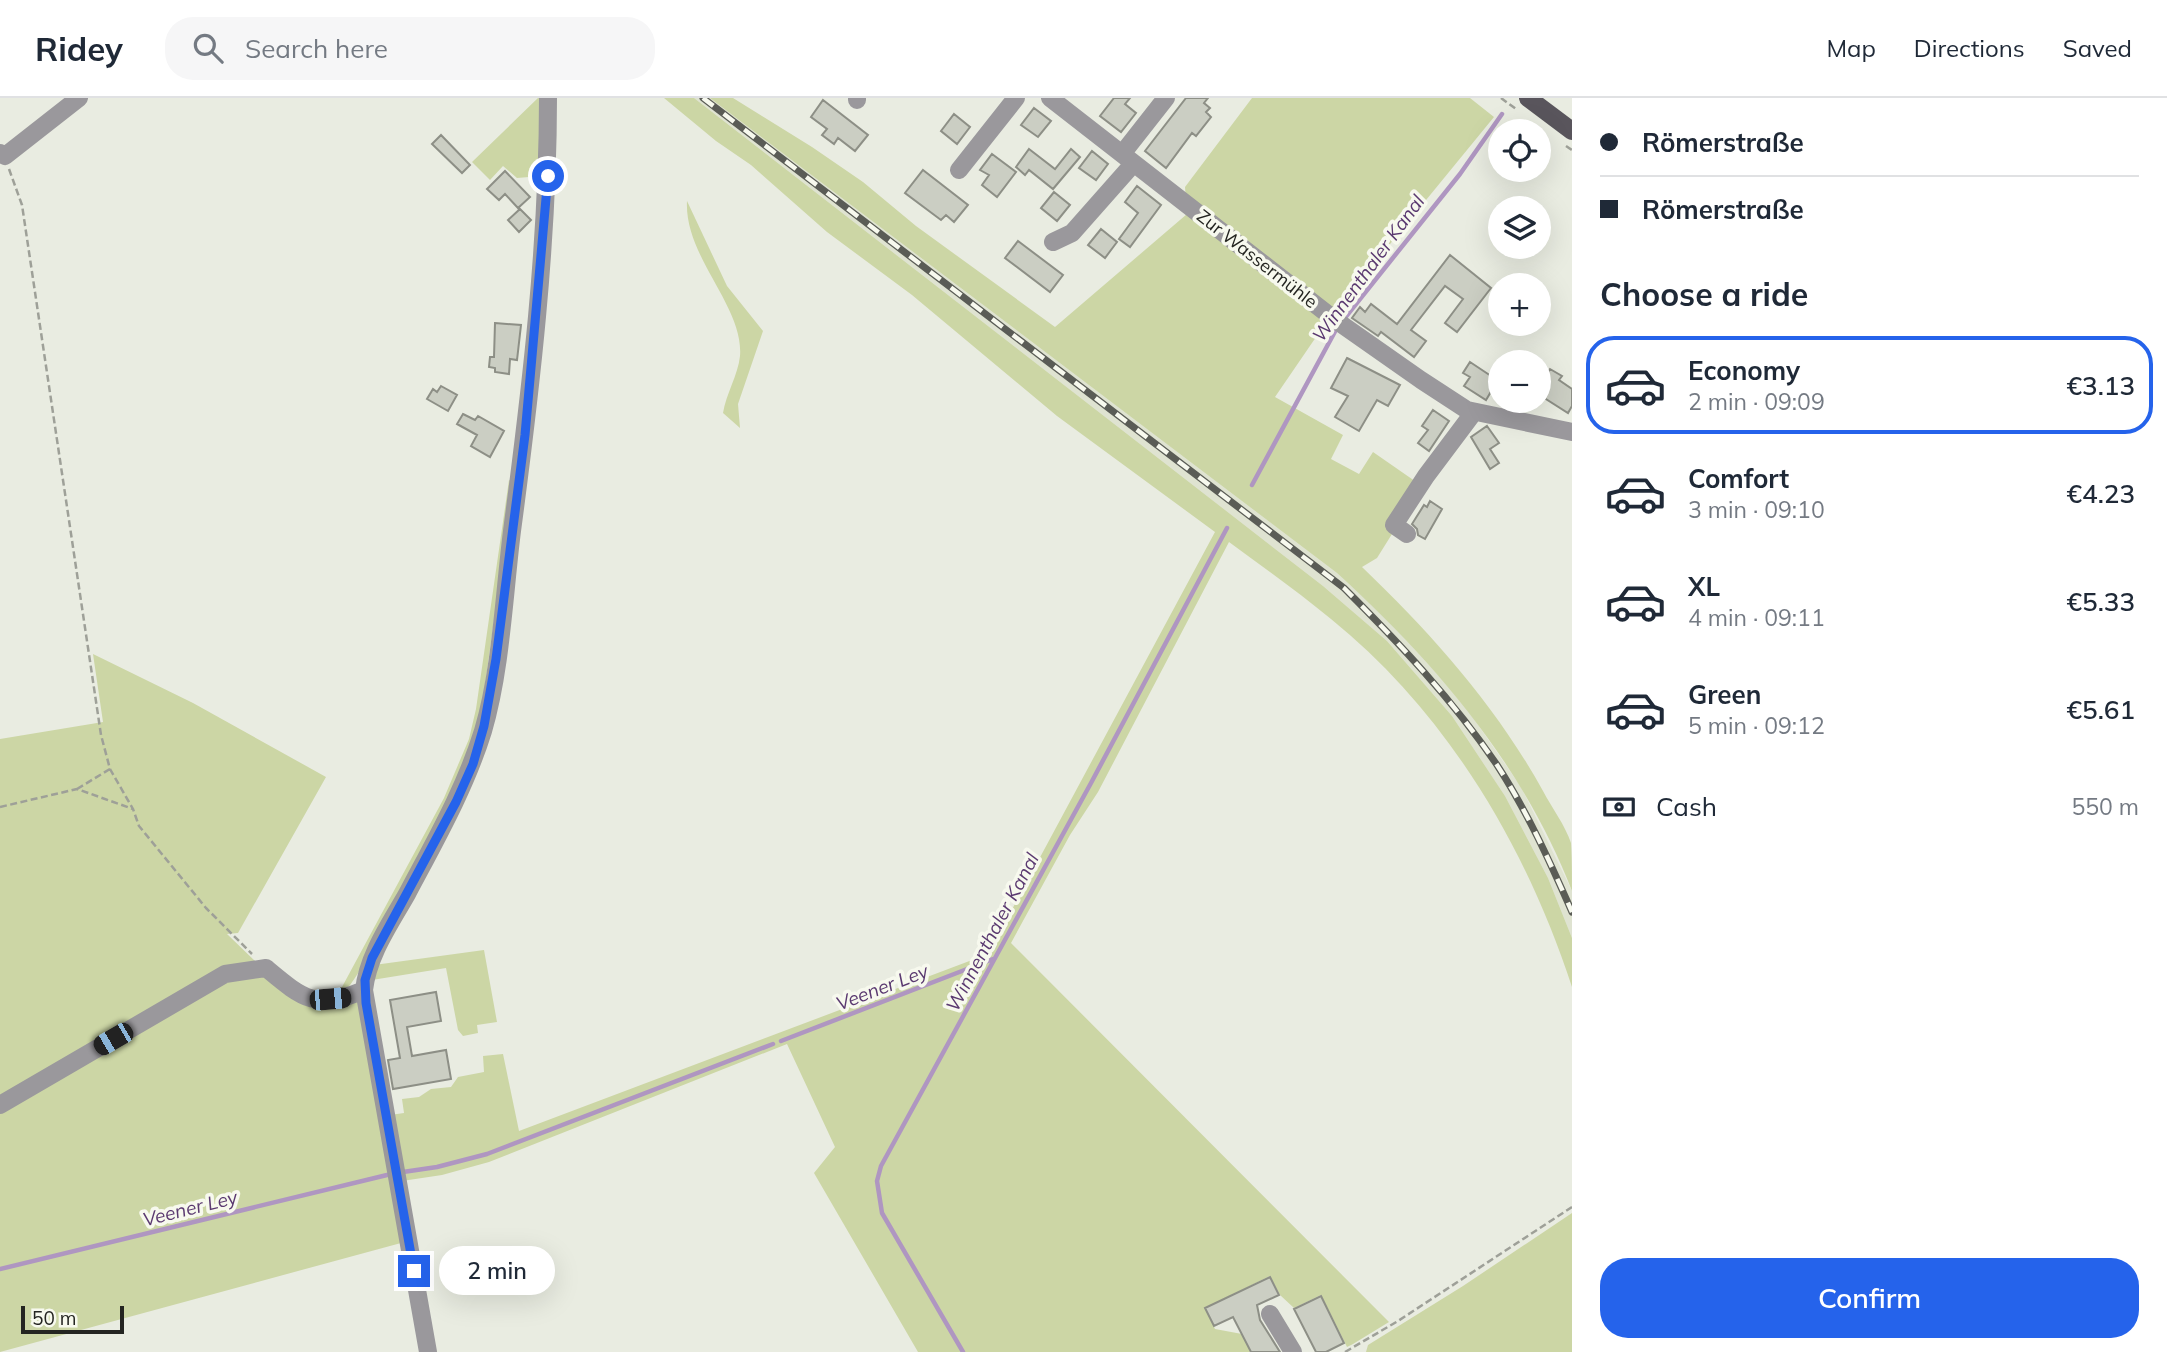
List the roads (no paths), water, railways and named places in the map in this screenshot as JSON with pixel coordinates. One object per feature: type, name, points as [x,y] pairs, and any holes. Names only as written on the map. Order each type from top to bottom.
[{"type":"main road","points":[[1528,98],[1572,131]]},
{"type":"street","points":[[2,155],[79,98]]},
{"type":"street","points":[[428,1352],[365,990],[368,968],[379,944],[451,812],[473,764],[491,695],[534,346],[548,176],[548,98]]},
{"type":"street","points":[[959,170],[1016,98]]},
{"type":"street","name":"Zur Wassermühle","points":[[1050,98],[1354,334],[1467,410],[1572,432]]},
{"type":"street","points":[[1053,242],[1072,233],[1128,159],[1166,98]]},
{"type":"street","points":[[1407,534],[1394,526],[1415,492],[1474,412]]},
{"type":"street","points":[[0,1105],[225,974],[266,968],[297,994],[312,1000],[349,997],[365,990]]},
{"type":"street","points":[[1270,1314],[1293,1352]]},
{"type":"waterway","name":"Winnenthaler Kanal","points":[[1344,319],[1460,174],[1502,114]]},
{"type":"waterway","name":"Winnenthaler Kanal","points":[[1252,485],[1338,326]]},
{"type":"waterway","name":"Winnenthaler Kanal","points":[[963,1352],[882,1213],[877,1181],[881,1166],[1227,528]]},
{"type":"waterway","name":"Veener Ley","points":[[781,1041],[993,959]]},
{"type":"waterway","name":"Veener Ley","points":[[403,1172],[437,1167],[487,1154],[773,1044]]},
{"type":"waterway","name":"Veener Ley","points":[[0,1269],[387,1175]]},
{"type":"railway","points":[[703,98],[1344,588],[1425,673],[1497,765],[1547,856],[1572,912]]}]
